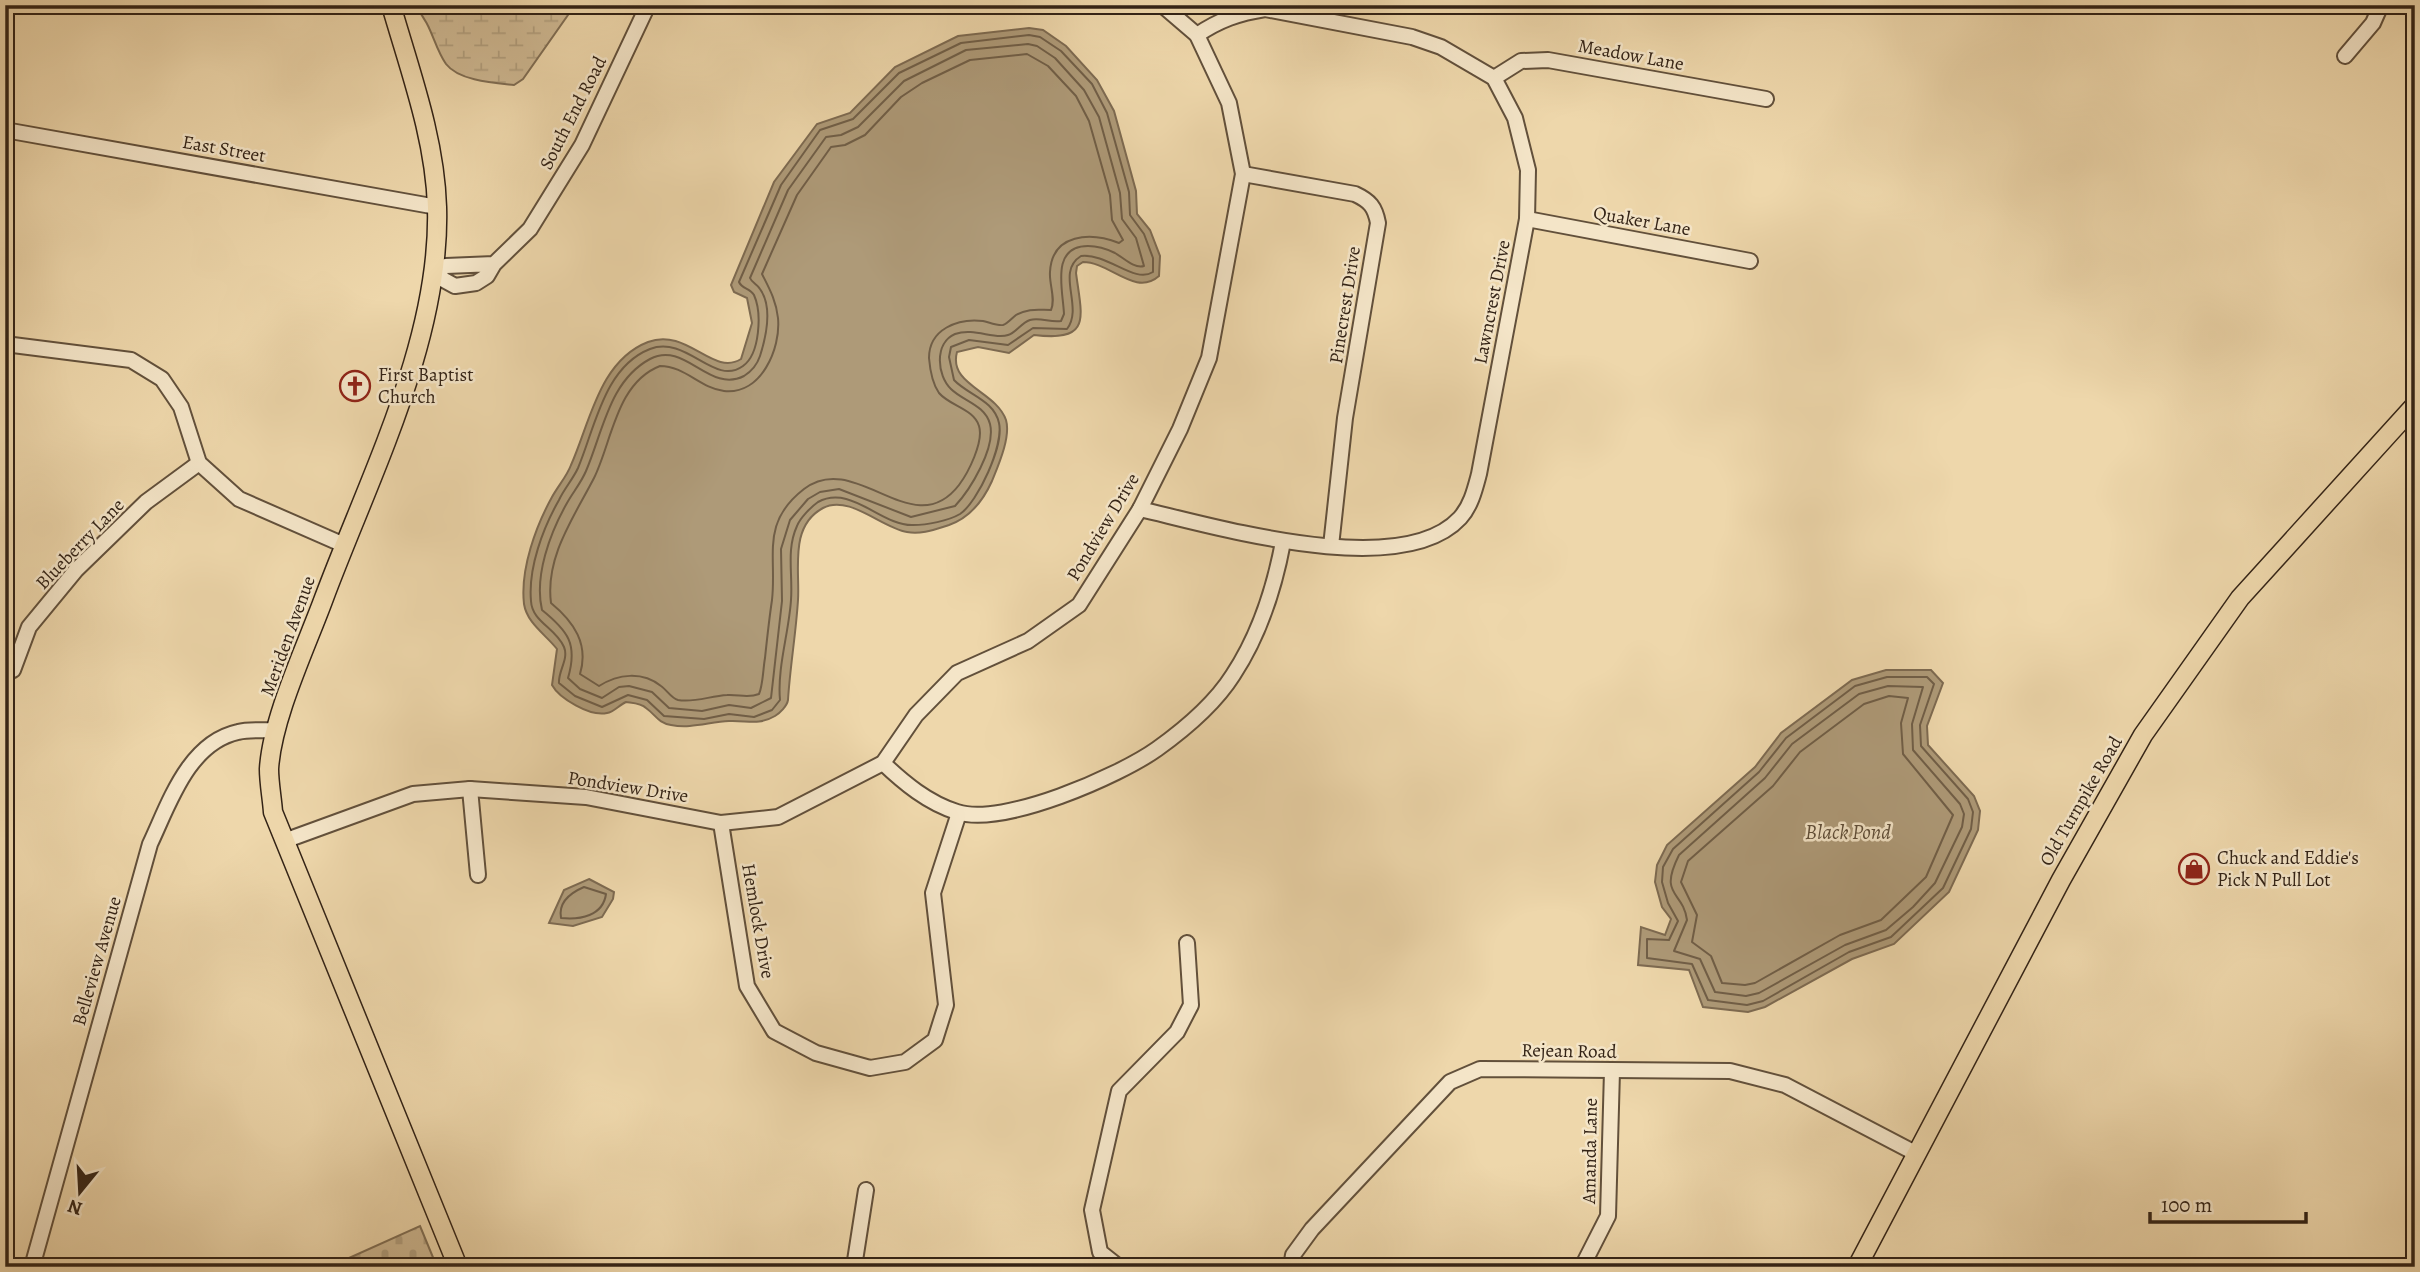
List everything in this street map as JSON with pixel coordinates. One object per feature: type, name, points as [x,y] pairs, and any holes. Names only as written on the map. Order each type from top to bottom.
[{"type":"main road","name":"Meriden Avenue","points":[[391,5],[421,107],[437,207],[433,274],[415,359],[276,730],[270,780],[273,812],[284,841],[458,1267]]},
{"type":"main road","name":"Old Turnpike Road","points":[[1857,1267],[2061,880],[2143,735],[2239,598],[2415,405]]},
{"type":"street","name":"South End Road","points":[[433,274],[446,283],[465,286],[487,276],[495,264],[530,229],[582,145],[648,5]]},
{"type":"street","name":"Pondview Drive","points":[[284,841],[413,794],[470,789],[586,797],[721,823],[778,817],[883,763],[916,715],[957,673],[1028,641],[1079,605],[1140,509],[1180,429],[1209,358],[1243,174],[1229,103],[1197,35],[1162,5]]},
{"type":"street","points":[[2345,57],[2373,23],[2381,5]]},
{"type":"street","points":[[1197,35],[1241,12],[1265,9],[1412,37],[1441,47],[1494,78]]},
{"type":"street","name":"Meadow Lane","points":[[1494,78],[1521,61],[1548,60],[1766,99]]},
{"type":"street","name":"Lawncrest Drive","points":[[1140,509],[1283,542],[1376,548],[1430,537],[1461,517],[1473,497],[1479,474],[1527,219],[1528,170],[1515,118],[1494,78]]},
{"type":"street","name":"East Street","points":[[5,130],[437,207]]},
{"type":"street","name":"Pinecrest Drive","points":[[1243,174],[1355,194],[1369,200],[1376,211],[1378,223],[1345,418],[1331,546]]},
{"type":"street","name":"Quaker Lane","points":[[1527,219],[1750,261]]},
{"type":"street","points":[[433,274],[446,266],[495,264]]},
{"type":"street","points":[[5,344],[131,360],[162,379],[181,407],[199,463],[239,499],[344,545]]},
{"type":"street","name":"Blueberry Lane","points":[[13,670],[29,627],[76,570],[146,502],[199,463]]},
{"type":"street","points":[[883,763],[911,789],[959,813],[1012,812],[1078,789],[1155,751],[1201,713],[1232,677],[1257,633],[1272,593],[1283,542]]},
{"type":"street","name":"Belleview Avenue","points":[[32,1267],[150,844],[181,779],[207,747],[237,732],[276,730]]},
{"type":"street","points":[[470,789],[478,875]]},
{"type":"street","name":"Hemlock Drive","points":[[721,823],[747,986],[774,1031],[816,1053],[870,1068],[905,1062],[935,1040],[946,1004],[933,893],[959,813]]},
{"type":"street","points":[[1119,1267],[1100,1252],[1092,1210],[1119,1091],[1177,1032],[1191,1005],[1186,943]]},
{"type":"street","name":"Rejean Road","points":[[1291,1267],[1293,1255],[1311,1229],[1450,1082],[1480,1069],[1730,1071],[1786,1085],[1917,1154]]},
{"type":"street","name":"Amanda Lane","points":[[1581,1267],[1608,1216],[1612,1071]]},
{"type":"street","points":[[854,1267],[866,1190]]},
{"type":"green space","points":[[414,5],[575,5],[523,79],[514,85],[468,78],[452,70],[446,64],[425,20]]},
{"type":"green space","points":[[420,1226],[437,1267],[329,1267]]},
{"type":"water","points":[[1029,28],[1043,30],[1066,46],[1097,80],[1114,111],[1136,191],[1137,214],[1150,230],[1160,256],[1159,276],[1141,283],[1093,263],[1083,262],[1077,266],[1076,273],[1081,314],[1074,330],[1066,335],[1034,335],[1009,353],[978,347],[957,352],[959,372],[1001,410],[1007,427],[1003,451],[992,481],[980,502],[963,518],[934,530],[912,533],[844,505],[823,508],[812,516],[805,526],[798,549],[798,600],[788,700],[777,715],[758,722],[729,721],[678,726],[663,722],[644,706],[636,704],[626,702],[610,712],[600,713],[568,701],[552,685],[557,649],[533,623],[526,611],[524,577],[540,521],[569,469],[607,378],[631,351],[648,342],[662,339],[675,341],[720,362],[731,363],[741,359],[752,323],[747,298],[734,292],[731,285],[774,182],[817,124],[850,113],[895,67],[958,36]]},
{"type":"water","name":"Black Pond","points":[[1886,670],[1931,670],[1943,683],[1927,726],[1928,745],[1974,796],[1980,811],[1978,830],[1949,892],[1894,944],[1852,959],[1765,1007],[1748,1012],[1703,1007],[1689,970],[1638,965],[1641,927],[1665,935],[1671,919],[1662,907],[1655,882],[1657,865],[1667,845],[1755,767],[1781,733],[1852,680]]},
{"type":"water","points":[[589,879],[614,892],[613,899],[602,917],[573,926],[549,923],[564,890]]},
{"type":"place","name":"First Baptist Church","points":[[355,386]]},
{"type":"place","name":"Chuck and Eddie's Pick N Pull Lot","points":[[2194,869]]}]
